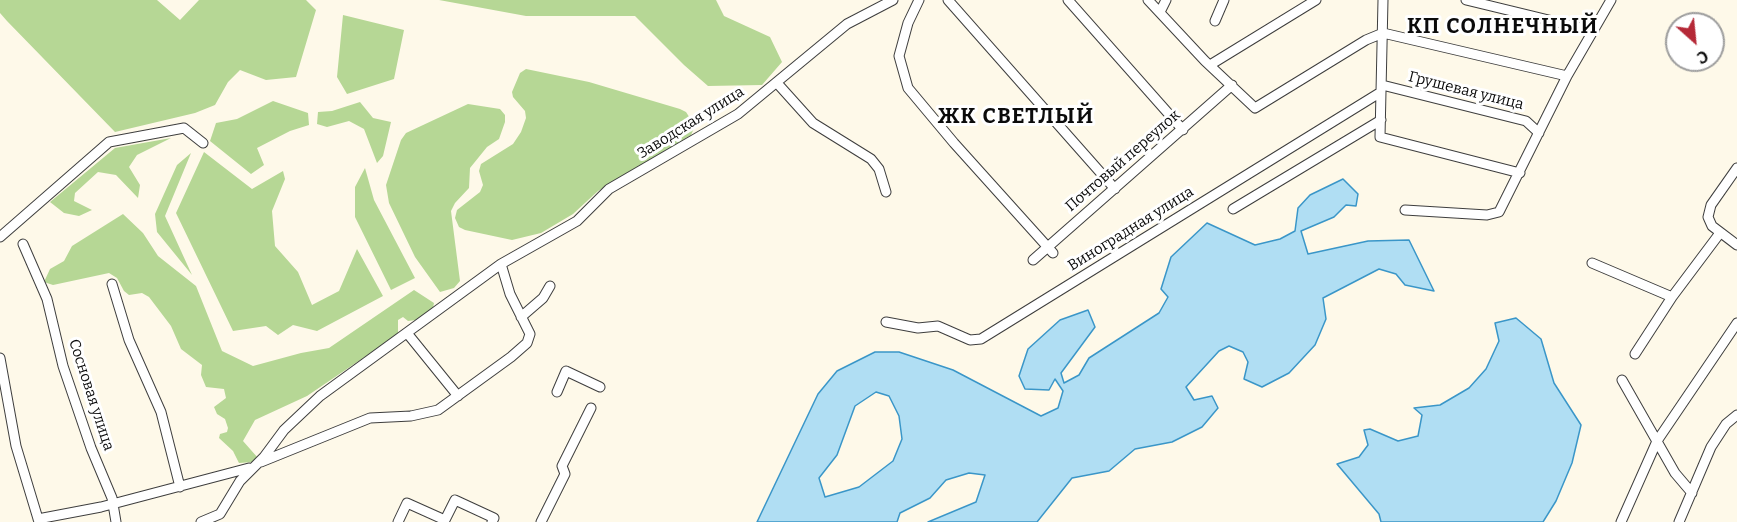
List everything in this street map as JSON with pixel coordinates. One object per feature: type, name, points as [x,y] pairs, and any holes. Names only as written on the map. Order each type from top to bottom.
[{"type":"street","name":"Заводская улица","points":[[201,522],[220,514],[240,481],[301,411],[501,264],[572,224],[609,189],[731,119],[847,24],[892,0]]},
{"type":"street","points":[[919,0],[908,23],[899,56],[908,88],[1051,250]]},
{"type":"street","points":[[948,0],[1115,189]]},
{"type":"street","points":[[1068,0],[1183,130]]},
{"type":"street","points":[[1148,0],[1253,108],[1259,108],[1366,40],[1383,33],[1567,76]]},
{"type":"street","points":[[1160,12],[1166,0]]},
{"type":"street","points":[[1215,21],[1224,0]]},
{"type":"street","points":[[1210,65],[1316,0]]},
{"type":"street","points":[[1383,0],[1380,137],[1518,177]]},
{"type":"street","points":[[1466,0],[1594,31]]},
{"type":"street","points":[[1405,210],[1496,214],[1518,177],[1567,76],[1611,0]]},
{"type":"street","points":[[777,83],[813,123],[871,159],[879,169],[886,192]]},
{"type":"street","name":"Почтовый переулок","points":[[1033,260],[1051,250],[1115,189],[1232,85]]},
{"type":"street","name":"Грушевая улица","points":[[1382,88],[1526,121],[1539,133]]},
{"type":"street","name":"Виноградная улица","points":[[886,322],[918,328],[938,326],[970,340],[981,339],[1382,88]]},
{"type":"street","points":[[1233,209],[1381,120]]},
{"type":"street","points":[[0,237],[109,142],[184,128],[203,143]]},
{"type":"street","points":[[1737,168],[1709,211],[1710,223],[1737,244]]},
{"type":"street","points":[[1635,354],[1672,297],[1720,233]]},
{"type":"street","name":"Сосновая улица","points":[[23,244],[47,299],[63,366],[113,502],[115,522]]},
{"type":"street","points":[[1592,263],[1672,297]]},
{"type":"street","name":"Заводская улица","points":[[258,463],[365,420],[431,412],[445,406],[506,362],[527,342],[530,334],[501,264]]},
{"type":"street","points":[[112,284],[129,340],[160,412],[180,487]]},
{"type":"street","points":[[521,316],[546,294],[550,286]]},
{"type":"street","points":[[1621,522],[1650,453],[1737,323]]},
{"type":"street","points":[[408,333],[458,396]]},
{"type":"street","points":[[0,358],[16,446],[39,520],[240,472],[258,463]]},
{"type":"street","points":[[557,392],[566,371],[600,387]]},
{"type":"street","points":[[1622,380],[1675,474],[1692,493]]},
{"type":"street","points":[[541,522],[565,474],[561,466],[591,408]]},
{"type":"street","points":[[1679,522],[1711,447],[1726,424],[1737,415]]},
{"type":"street","points":[[398,522],[407,503],[445,521],[455,500],[493,520]]},
{"type":"green space","points":[[0,0],[157,0],[180,20],[199,0],[306,0],[316,10],[296,77],[266,80],[240,70],[228,82],[215,105],[195,113],[115,132],[0,13]]},
{"type":"green space","points":[[439,0],[716,0],[724,16],[770,37],[782,62],[762,85],[708,86],[635,16],[526,16]]},
{"type":"green space","points":[[343,15],[404,30],[394,79],[347,94],[337,77]]},
{"type":"green space","points":[[526,69],[589,82],[680,109],[686,112],[695,126],[691,135],[598,191],[573,214],[541,233],[512,240],[465,230],[459,227],[455,218],[457,210],[480,192],[483,185],[479,171],[481,164],[513,144],[521,132],[526,118],[525,111],[513,97],[512,92],[520,73]]},
{"type":"green space","points":[[273,101],[308,113],[309,125],[290,131],[257,148],[264,165],[251,174],[210,141],[216,123],[237,119]]},
{"type":"green space","points":[[360,102],[373,118],[391,122],[383,156],[377,163],[364,129],[349,121],[327,127],[317,124],[318,112],[332,111]]},
{"type":"green space","points":[[468,104],[500,109],[505,115],[505,122],[499,139],[487,147],[470,168],[469,188],[451,211],[460,281],[454,288],[440,292],[415,257],[389,203],[386,185],[401,140],[406,133]]},
{"type":"green space","points":[[171,138],[137,155],[129,167],[140,185],[138,198],[116,175],[98,172],[75,193],[74,201],[92,210],[79,216],[64,213],[50,202],[115,148]]},
{"type":"green space","points":[[204,152],[252,189],[283,171],[285,179],[272,211],[275,246],[298,272],[312,305],[339,291],[357,249],[383,296],[317,331],[293,325],[278,335],[266,326],[233,331],[176,213]]},
{"type":"green space","points":[[191,153],[165,216],[192,275],[157,232],[155,214],[177,165]]},
{"type":"green space","points":[[365,168],[374,200],[415,278],[391,290],[355,217],[355,187]]},
{"type":"green space","points":[[123,214],[143,233],[158,256],[196,286],[222,351],[253,366],[329,348],[414,290],[434,303],[433,308],[416,320],[408,321],[403,317],[398,320],[398,333],[391,339],[307,396],[255,420],[243,441],[258,458],[253,462],[239,463],[233,451],[219,438],[220,434],[227,432],[228,428],[225,419],[217,414],[214,407],[226,398],[224,389],[206,387],[201,375],[202,365],[181,349],[171,326],[149,297],[142,293],[129,295],[117,278],[109,273],[53,285],[44,282],[50,269],[64,261],[72,246]]},
{"type":"water","points":[[1343,179],[1358,194],[1356,206],[1346,205],[1334,217],[1301,231],[1308,254],[1368,241],[1409,240],[1434,291],[1405,285],[1396,274],[1379,269],[1323,298],[1326,319],[1315,345],[1289,373],[1262,387],[1244,379],[1248,362],[1243,352],[1229,346],[1219,351],[1186,387],[1194,400],[1212,396],[1218,408],[1202,427],[1172,442],[1135,449],[1109,471],[1072,478],[1037,522],[928,522],[976,502],[985,475],[969,473],[946,480],[930,498],[900,513],[897,522],[757,522],[818,394],[837,371],[875,352],[899,352],[953,370],[1041,416],[1058,408],[1063,391],[1055,379],[1049,390],[1025,389],[1019,376],[1028,349],[1060,320],[1088,310],[1095,327],[1061,373],[1064,383],[1079,375],[1089,358],[1159,313],[1168,297],[1161,289],[1171,257],[1207,223],[1255,245],[1280,239],[1295,231],[1298,208],[1310,195]],"holes":[[[876,392],[889,396],[899,416],[902,439],[893,461],[859,487],[825,497],[819,478],[837,455],[855,406]]]},
{"type":"water","points":[[1516,318],[1541,339],[1554,383],[1581,425],[1572,463],[1556,501],[1543,522],[1381,522],[1379,514],[1337,464],[1359,457],[1368,445],[1364,430],[1370,429],[1398,441],[1418,436],[1422,415],[1414,408],[1440,405],[1469,388],[1486,369],[1499,341],[1495,323]]},
{"type":"district","name":"КП СОЛНЕЧНЫЙ","points":[[1503,27]]},
{"type":"district","name":"ЖК СВЕТЛЫЙ","points":[[1016,117]]}]
